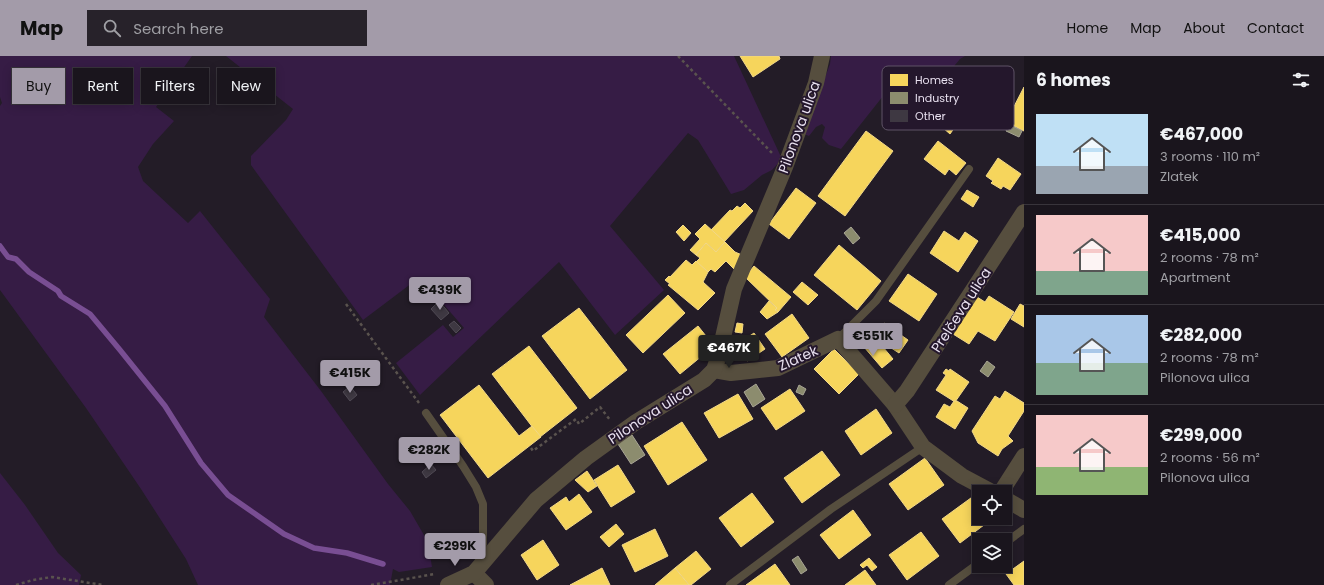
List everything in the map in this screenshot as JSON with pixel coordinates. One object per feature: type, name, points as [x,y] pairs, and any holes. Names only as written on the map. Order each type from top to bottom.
[{"type":"street","name":"Pilonova ulica","points":[[444,579],[474,573],[536,500],[580,462],[636,422],[704,380],[714,370],[719,355],[734,288],[785,167],[816,83],[822,56]]},
{"type":"street","name":"Prelčeva ulica","points":[[895,405],[907,392],[1024,212]]},
{"type":"street","name":"Zlatek","points":[[714,370],[731,373],[778,368],[838,338]]},
{"type":"street","points":[[838,338],[895,405],[923,447],[962,476],[979,485]]},
{"type":"street","points":[[1005,485],[1024,456]]},
{"type":"street","points":[[1012,503],[1024,510]]},
{"type":"street","points":[[474,573],[486,585]]},
{"type":"lane","points":[[838,338],[876,301],[969,169]]},
{"type":"lane","points":[[426,413],[467,472],[476,487],[483,504],[483,544],[474,573]]},
{"type":"lane","points":[[730,585],[831,509],[923,447]]},
{"type":"lane","points":[[1012,538],[1024,529]]},
{"type":"lane","points":[[949,585],[972,567]]},
{"type":"path","points":[[678,56],[785,167]]},
{"type":"path","points":[[346,304],[426,413]]},
{"type":"path","points":[[531,448],[533,451],[576,419],[579,424],[600,407],[605,414]]},
{"type":"path","points":[[16,585],[52,577],[104,585]]},
{"type":"path","points":[[370,585],[444,579]]},
{"type":"shaded area","points":[[0,56],[192,56],[184,68],[141,68],[141,104],[158,104],[156,107],[174,121],[153,144],[138,167],[143,181],[188,223],[200,211],[270,299],[264,317],[321,391],[388,484],[410,511],[428,542],[432,567],[399,572],[393,569],[390,585],[198,585],[186,559],[141,489],[86,408],[0,290],[0,106],[2,103],[0,97]]},
{"type":"shaded area","points":[[226,56],[734,56],[782,159],[772,170],[762,175],[744,190],[731,194],[698,140],[688,133],[610,226],[664,290],[615,335],[559,262],[420,395],[396,363],[443,325],[453,337],[464,328],[420,277],[363,320],[251,165],[251,156],[286,120],[293,109],[275,95],[275,68],[241,68]]},
{"type":"shaded area","points":[[831,56],[965,56],[954,66],[882,66],[882,97],[841,149],[829,145],[822,138],[825,127],[822,124],[816,127],[809,136],[804,134],[830,64]]},
{"type":"shaded area","points":[[0,473],[25,505],[58,553],[81,575],[79,585],[0,585]]},
{"type":"building: Homes","points":[[740,56],[779,56],[780,59],[753,77]]},
{"type":"building: Homes","points":[[1024,87],[1024,131],[1014,126],[1014,106]]},
{"type":"building: Homes","points":[[945,130],[953,130],[950,134]]},
{"type":"building: Homes","points":[[866,131],[893,151],[845,216],[818,196]]},
{"type":"building: Homes","points":[[938,141],[966,163],[956,175],[949,169],[945,175],[924,159]]},
{"type":"building: Homes","points":[[998,158],[1021,174],[1010,190],[1003,186],[1001,189],[991,183],[993,181],[986,176]]},
{"type":"building: Homes","points":[[796,188],[816,203],[789,239],[769,224]]},
{"type":"building: Homes","points":[[967,190],[979,197],[973,207],[961,199]]},
{"type":"building: Homes","points":[[745,203],[753,211],[724,242],[711,230],[730,210],[732,211],[737,206],[740,208]]},
{"type":"building: Homes","points":[[705,224],[725,242],[716,252],[706,243],[696,255],[690,250],[700,239],[695,234]]},
{"type":"building: Homes","points":[[683,225],[691,233],[684,241],[676,232]]},
{"type":"building: Homes","points":[[944,231],[959,241],[965,232],[978,241],[958,272],[930,253]]},
{"type":"building: Homes","points":[[725,242],[735,252],[742,255],[734,269],[726,261],[715,272],[711,269],[708,272],[696,262],[700,258],[696,255],[706,243],[716,252]]},
{"type":"building: Homes","points":[[839,245],[881,281],[857,310],[814,275]]},
{"type":"building: Homes","points":[[686,260],[692,265],[696,261],[708,272],[703,282],[715,293],[698,310],[668,285],[670,284],[665,280],[669,276],[670,277]]},
{"type":"building: Homes","points":[[754,266],[791,297],[778,312],[775,310],[777,308],[745,277]]},
{"type":"building: Homes","points":[[908,274],[937,294],[919,321],[889,301]]},
{"type":"building: Homes","points":[[802,282],[818,295],[808,305],[793,292]]},
{"type":"building: Homes","points":[[668,295],[685,313],[643,353],[626,335]]},
{"type":"building: Homes","points":[[989,296],[1014,312],[995,341],[978,331],[969,344],[953,334],[977,297],[985,302]]},
{"type":"building: Homes","points":[[769,301],[777,308],[775,310],[778,312],[767,319],[760,312]]},
{"type":"building: Homes","points":[[1020,304],[1024,306],[1024,327],[1011,319]]},
{"type":"building: Homes","points":[[579,308],[627,370],[590,399],[542,336]]},
{"type":"building: Homes","points":[[792,314],[809,338],[782,357],[765,334]]},
{"type":"building: Homes","points":[[737,323],[743,324],[742,333],[735,332]]},
{"type":"building: Homes","points":[[884,323],[908,340],[899,353],[885,344],[883,347],[893,359],[882,368],[864,347],[876,339],[874,336]]},
{"type":"building: Homes","points":[[698,326],[714,346],[680,374],[663,354]]},
{"type":"building: Homes","points":[[754,333],[765,349],[747,361],[736,345]]},
{"type":"building: Homes","points":[[529,346],[577,408],[540,437],[492,374]]},
{"type":"building: Homes","points":[[834,349],[859,374],[839,394],[814,369]]},
{"type":"building: Homes","points":[[946,369],[949,371],[950,369],[969,382],[955,402],[936,390],[946,375],[943,373]]},
{"type":"building: Homes","points":[[479,385],[519,436],[532,426],[541,437],[488,478],[440,415]]},
{"type":"building: Homes","points":[[790,389],[805,411],[776,430],[761,408]]},
{"type":"building: Homes","points":[[1005,391],[1024,403],[1024,411],[1008,436],[1013,441],[1002,449],[998,456],[978,443],[972,431],[995,396],[1000,399]]},
{"type":"building: Homes","points":[[738,394],[753,419],[719,438],[704,413]]},
{"type":"building: Homes","points":[[954,401],[957,401],[968,408],[955,429],[936,417],[944,404],[950,407]]},
{"type":"building: Homes","points":[[876,409],[892,433],[861,455],[845,431]]},
{"type":"building: Homes","points":[[682,422],[707,460],[668,485],[644,446]]},
{"type":"building: Homes","points":[[822,451],[840,475],[802,503],[784,478]]},
{"type":"building: Homes","points":[[925,458],[944,485],[908,510],[889,484]]},
{"type":"building: Homes","points":[[618,465],[635,492],[611,507],[594,480]]},
{"type":"building: Homes","points":[[587,471],[597,486],[588,492],[575,480]]},
{"type":"building: Homes","points":[[752,493],[774,522],[741,547],[719,518]]},
{"type":"building: Homes","points":[[579,494],[592,512],[566,530],[550,508],[566,497],[569,502]]},
{"type":"building: Homes","points":[[972,497],[972,525],[984,525],[960,543],[942,519]]},
{"type":"building: Homes","points":[[853,510],[871,535],[839,559],[820,535]]},
{"type":"building: Homes","points":[[616,524],[624,534],[609,547],[600,537]]},
{"type":"building: Homes","points":[[655,529],[668,556],[635,572],[622,545]]},
{"type":"building: Homes","points":[[921,532],[939,556],[907,580],[889,555]]},
{"type":"building: Homes","points":[[543,540],[559,565],[537,580],[521,555]]},
{"type":"building: Homes","points":[[696,551],[711,569],[689,585],[675,568]]},
{"type":"building: Homes","points":[[869,558],[877,567],[872,571],[867,565],[863,568],[860,565]]},
{"type":"building: Homes","points":[[1024,561],[1024,585],[1014,585],[1006,574],[1012,573],[1012,570]]},
{"type":"building: Homes","points":[[775,564],[790,585],[746,585]]},
{"type":"building: Homes","points":[[602,568],[610,585],[570,585]]},
{"type":"building: Homes","points":[[675,568],[689,585],[655,585]]},
{"type":"building: Homes","points":[[865,570],[876,585],[845,585]]},
{"type":"building: Industry","points":[[1014,127],[1022,131],[1019,137],[1006,131],[1014,130]]},
{"type":"building: Industry","points":[[851,227],[860,238],[853,244],[844,233]]},
{"type":"building: Industry","points":[[987,361],[995,367],[988,377],[980,371]]},
{"type":"building: Industry","points":[[756,384],[765,399],[753,407],[744,392]]},
{"type":"building: Industry","points":[[799,385],[806,389],[803,395],[796,392]]},
{"type":"building: Industry","points":[[632,435],[645,455],[631,464],[618,444]]},
{"type":"building: Industry","points":[[798,556],[807,570],[801,574],[792,560]]},
{"type":"building: Other","points":[[439,301],[449,313],[441,320],[431,309]]},
{"type":"building: Other","points":[[454,321],[461,328],[456,333],[449,325]]},
{"type":"building: Other","points":[[350,386],[357,395],[350,401],[343,392]]},
{"type":"building: Other","points":[[431,464],[436,470],[426,478],[422,472]]},
{"type":"waterway","points":[[0,246],[8,257],[16,259],[29,272],[58,291],[61,296],[90,314],[165,406],[201,463],[228,495],[284,534],[314,548],[347,553],[383,564]]}]
